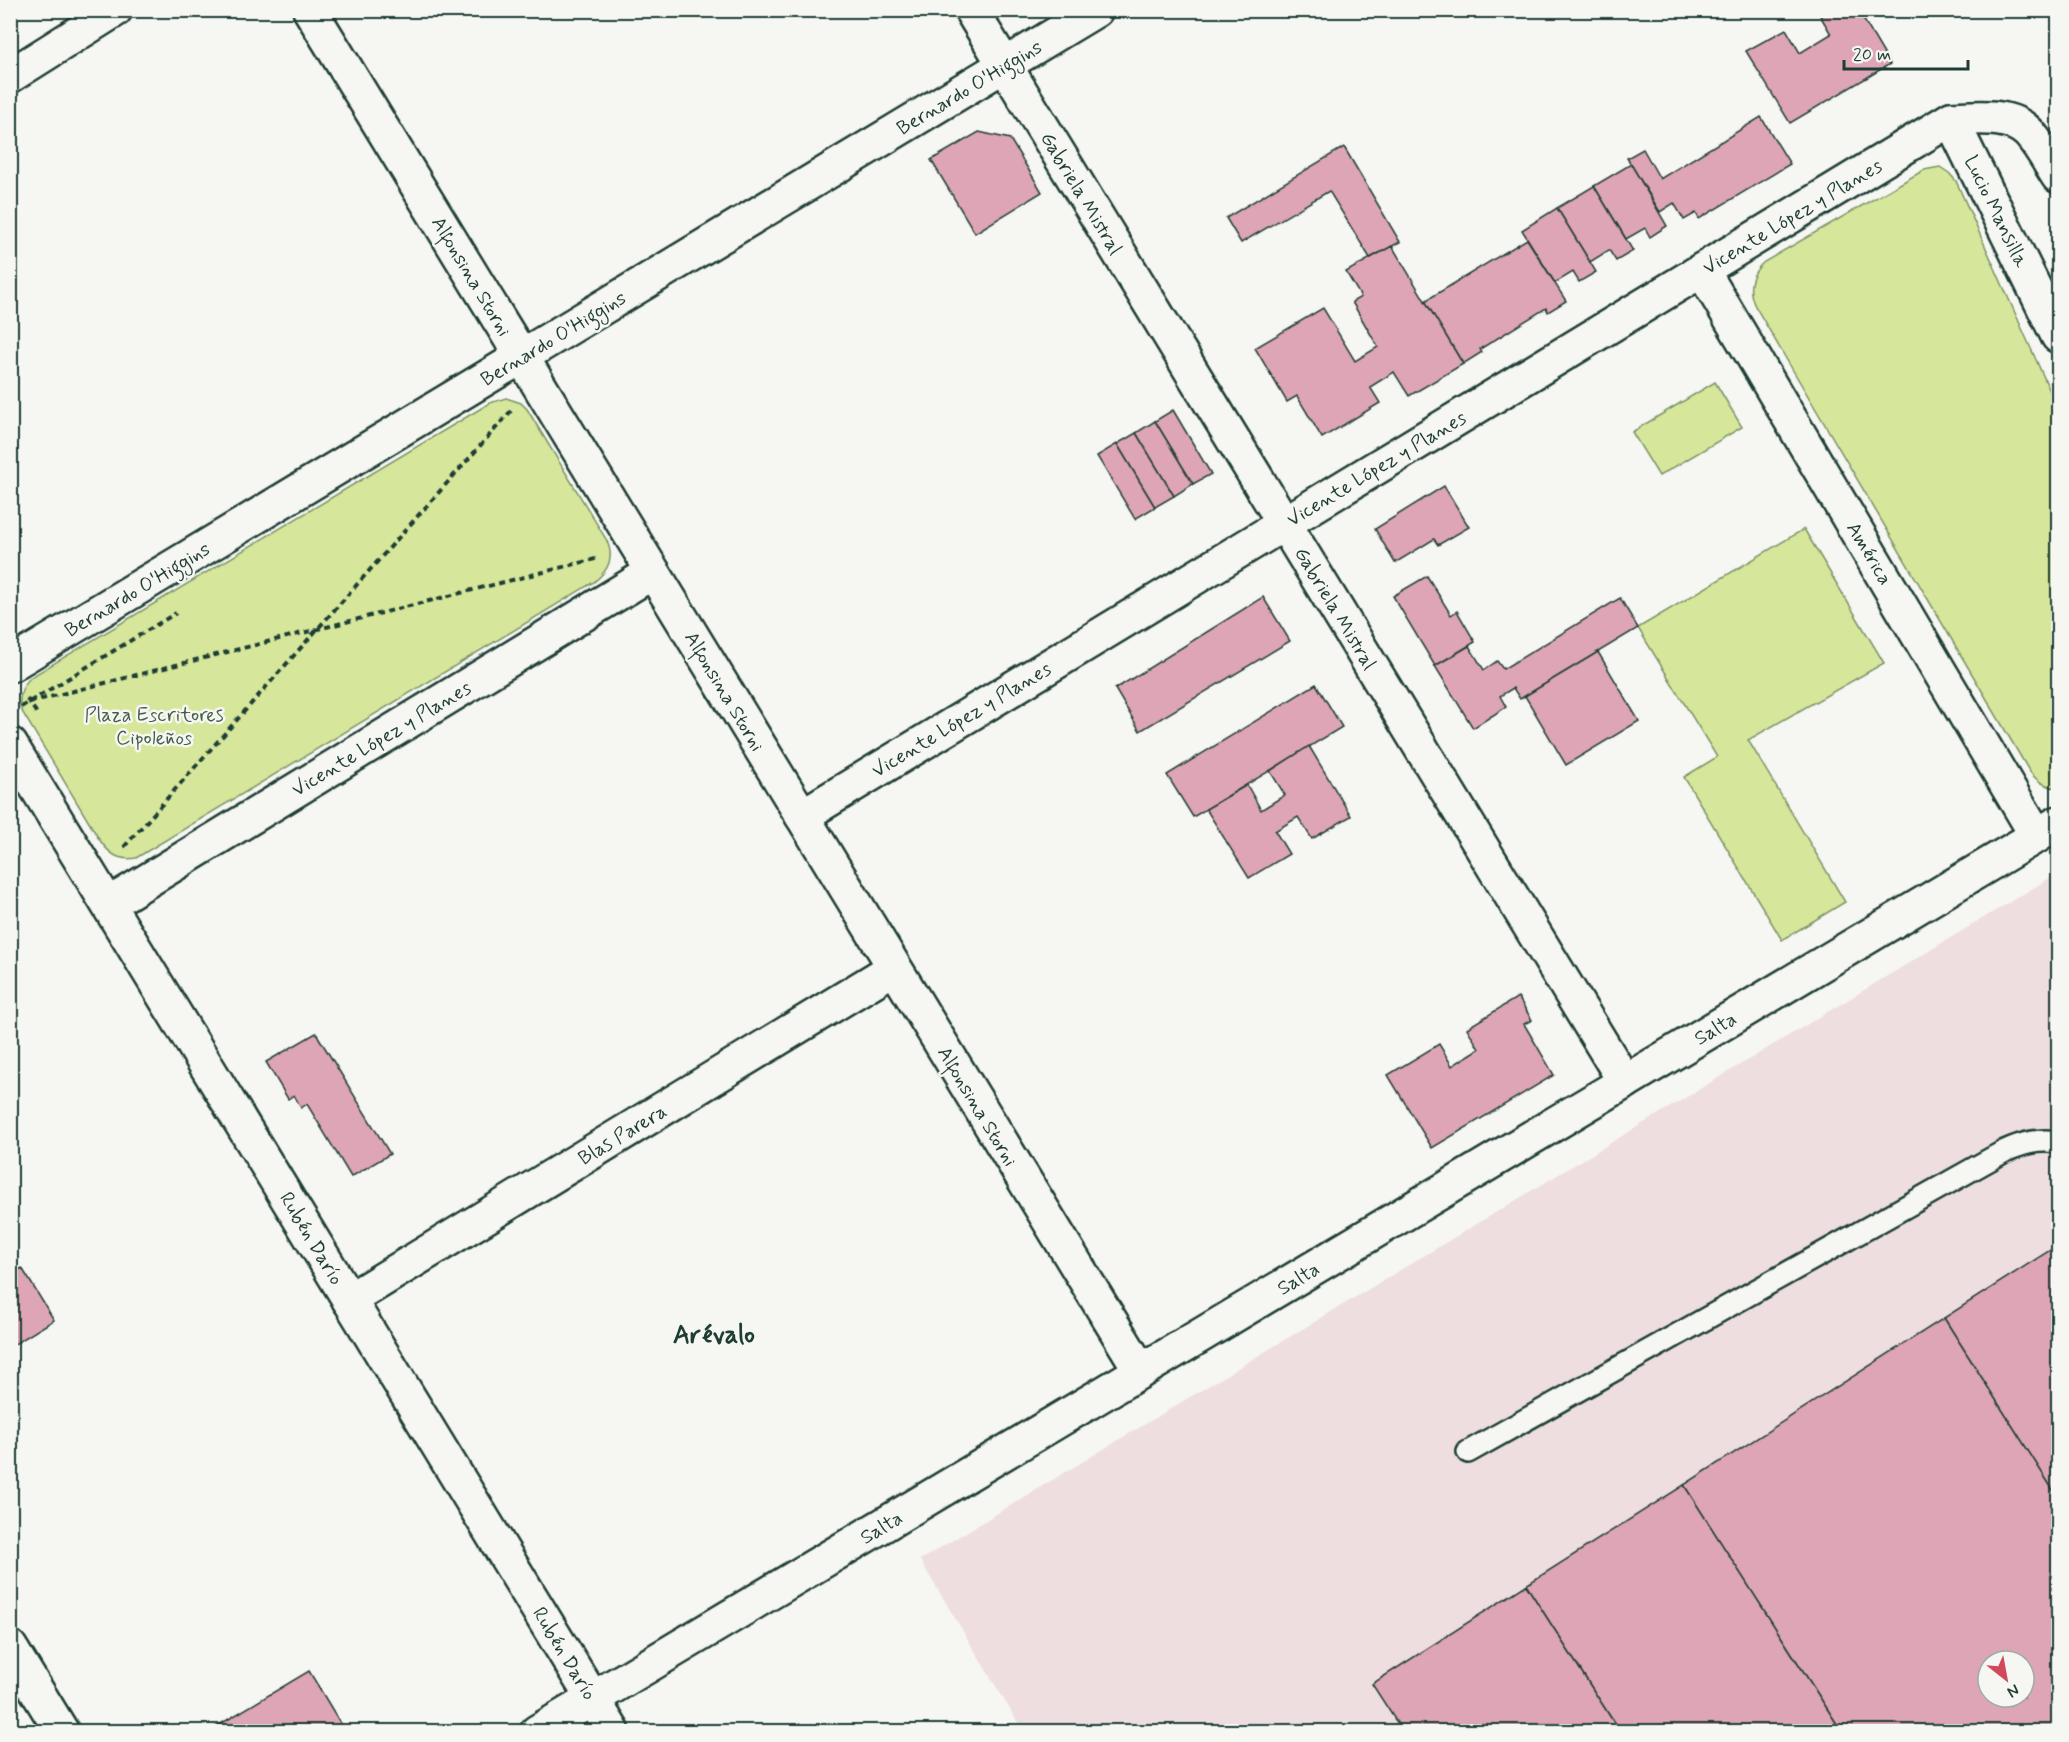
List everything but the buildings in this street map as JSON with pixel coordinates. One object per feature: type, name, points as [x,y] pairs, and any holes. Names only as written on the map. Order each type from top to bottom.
[{"type":"street","points":[[10,76],[115,10]]},
{"type":"street","name":"Alfonsina Storni","points":[[310,10],[1141,1371]]},
{"type":"street","name":"Gabriela Mistral","points":[[970,10],[1625,1082]]},
{"type":"street","name":"Bernardo O'Higgins","points":[[10,665],[1096,10]]},
{"type":"street","points":[[1951,119],[1980,117],[2006,120],[2028,131],[2058,176]]},
{"type":"street","name":"Vicente López y Planes","points":[[802,816],[1951,119]]},
{"type":"street","name":"Lucio Mansilla","points":[[1951,119],[2058,336]]},
{"type":"street","name":"América","points":[[1702,270],[2048,830]]},
{"type":"street","name":"Vicente López y Planes","points":[[109,904],[652,572]]},
{"type":"street","name":"Rubén Darío","points":[[10,744],[613,1731]]},
{"type":"street","name":"Salta","points":[[537,1731],[2048,830]]},
{"type":"street","name":"Blas Parera","points":[[349,1300],[894,968]]},
{"type":"street","points":[[12,1653],[62,1731]]},
{"type":"lane","points":[[1468,1452],[2005,1151],[2022,1143],[2039,1140],[2058,1142]]},
{"type":"path","points":[[124,847],[514,408],[520,418]]},
{"type":"path","points":[[41,722],[30,702],[600,555],[596,567]]},
{"type":"shaded area","points":[[2058,873],[2058,1731],[1023,1731],[920,1560]]},
{"type":"green space","points":[[1940,167],[1956,181],[2058,409],[2058,788],[2041,782],[2028,769],[1755,306],[1751,294],[1753,277],[1764,262],[1924,170]]},
{"type":"green space","points":[[1715,382],[1742,427],[1659,476],[1632,432]]},
{"type":"green space","name":"Plaza Escritores Cipoleños","points":[[506,398],[521,403],[527,409],[606,539],[610,557],[603,573],[594,582],[136,858],[119,857],[106,849],[20,708],[23,687],[28,680],[490,403]]},
{"type":"green space","points":[[1804,529],[1884,663],[1748,740],[1845,902],[1782,940],[1684,777],[1717,757],[1638,628]]},
{"type":"district","name":"Arévalo","points":[[714,1334]]}]
